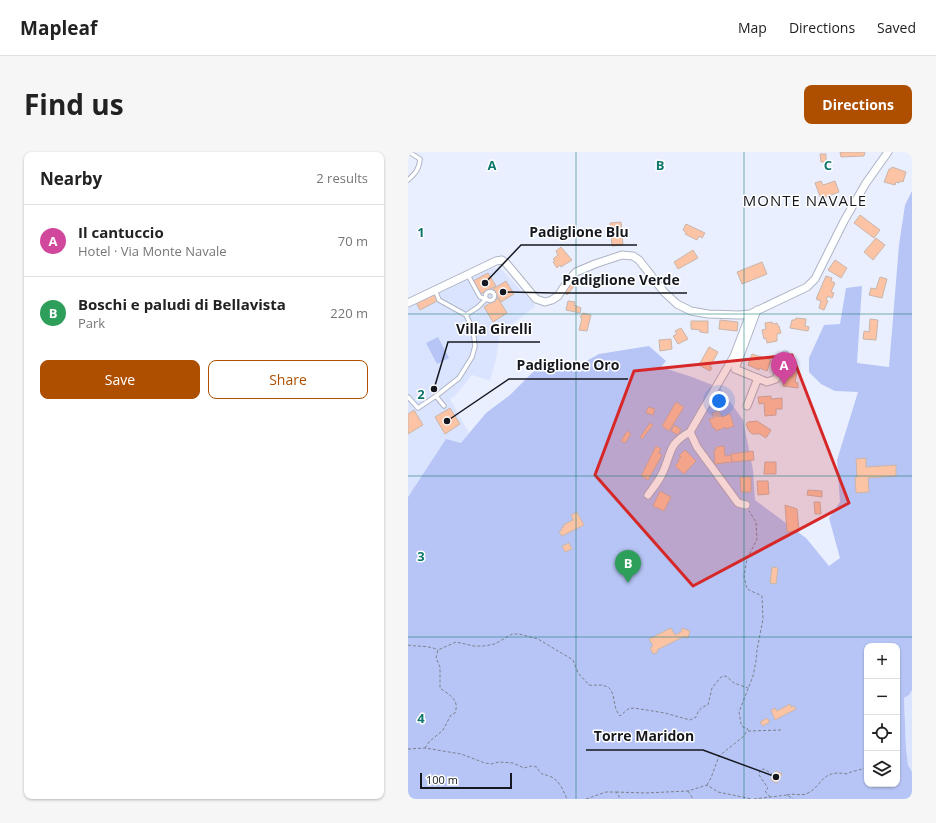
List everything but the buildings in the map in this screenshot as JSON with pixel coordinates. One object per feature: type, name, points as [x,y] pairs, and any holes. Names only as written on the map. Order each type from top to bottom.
[{"type":"street","points":[[408,303],[496,261],[502,260],[536,299],[545,302],[558,296],[576,272],[622,255],[633,256],[639,260],[664,292],[677,304],[691,311],[708,314],[739,315],[753,312],[807,287],[815,279],[844,220],[866,183],[888,152]]},
{"type":"street","points":[[753,312],[735,370],[767,382],[776,379],[785,355]]},
{"type":"street","points":[[648,496],[663,473],[674,444],[681,437],[690,432],[734,356],[753,312]]},
{"type":"street","points":[[747,406],[758,378]]},
{"type":"street","points":[[690,432],[697,447],[738,503],[746,505]]},
{"type":"lane","points":[[408,180],[415,174],[419,167],[420,159],[409,152]]},
{"type":"lane","points":[[466,315],[478,307],[486,299],[480,297],[468,274]]},
{"type":"lane","points":[[408,397],[418,408],[436,396],[459,378],[474,351],[473,329],[466,315],[439,300],[435,290]]},
{"type":"lane","points":[[436,396],[444,406]]},
{"type":"path","points":[[746,505],[756,522],[757,539],[747,559],[744,576],[748,589],[762,596],[763,619],[756,661],[739,712],[741,724],[743,727],[748,729],[747,731]]},
{"type":"path","points":[[438,650],[456,642],[474,646],[495,644],[512,634],[519,634],[538,639],[573,660],[578,673],[589,685],[603,685],[609,687],[613,695],[616,712],[620,716],[628,709],[634,708],[665,713],[690,720],[696,717],[698,711],[702,707],[708,705],[712,688],[721,677],[726,676],[734,683],[748,688]]},
{"type":"path","points":[[408,645],[417,647],[434,647],[438,650]]},
{"type":"path","points":[[425,748],[433,737],[443,730],[451,715],[456,713],[457,708],[456,700],[440,688],[440,667],[436,658],[438,650]]},
{"type":"path","points":[[747,731],[782,730]]},
{"type":"path","points":[[586,799],[606,792],[645,793],[688,791],[707,785],[719,756],[744,736],[747,731]]},
{"type":"path","points":[[408,749],[425,748],[460,754],[491,764],[499,762],[513,763],[524,768],[531,766],[537,767],[539,772],[543,775],[550,776],[562,786],[567,799]]},
{"type":"path","points":[[707,785],[718,792],[753,799],[805,794],[825,777],[832,774],[847,774],[852,771],[864,768]]},
{"type":"path","points":[[769,797],[766,791],[768,788],[759,775],[760,770],[764,769],[772,774]]},
{"type":"path","points":[[688,791],[694,799]]},
{"type":"path","points":[[616,792],[621,799]]},
{"type":"path","points":[[787,795],[793,799]]},
{"type":"path","points":[[765,799],[769,797]]},
{"type":"highlighted area","points":[[792,355],[849,503],[693,586],[595,475],[634,371]]},
{"type":"shaded area","points":[[912,191],[912,690],[909,695],[904,698],[906,749],[908,765],[912,772],[912,799],[408,799],[408,497],[446,439],[461,443],[486,413],[510,395],[542,363],[581,364],[599,354],[649,346],[666,361],[661,367],[720,388],[743,420],[753,470],[755,500],[806,538],[829,566],[840,558],[829,518],[840,502],[837,460],[858,392],[835,391],[821,384],[809,372],[809,358],[824,325],[840,324],[846,288],[862,286],[857,363],[889,367],[899,245],[905,205]]},
{"type":"shaded area","points":[[492,268],[501,269],[535,306],[499,337],[496,360],[490,381],[472,375],[454,397],[450,399],[484,460],[408,495],[408,306]]},
{"type":"shaded area","points":[[438,337],[449,358],[437,364],[426,343]]},
{"type":"shaded area","points":[[912,690],[912,772],[908,765],[906,749],[904,698],[909,695]]},
{"type":"place","name":"Padiglione Blu","points":[[485,283]]},
{"type":"place","name":"Padiglione Verde","points":[[503,292]]},
{"type":"place","name":"Il cantuccio","points":[[784,385]]},
{"type":"place","name":"Villa Girelli","points":[[434,389]]},
{"type":"place","name":"Padiglione Oro","points":[[447,421]]},
{"type":"place","name":"Boschi e paludi di Bellavista","points":[[628,583]]},
{"type":"place","name":"Torre Maridon","points":[[776,777]]},
{"type":"district","name":"MONTE NAVALE","points":[[805,200]]}]
